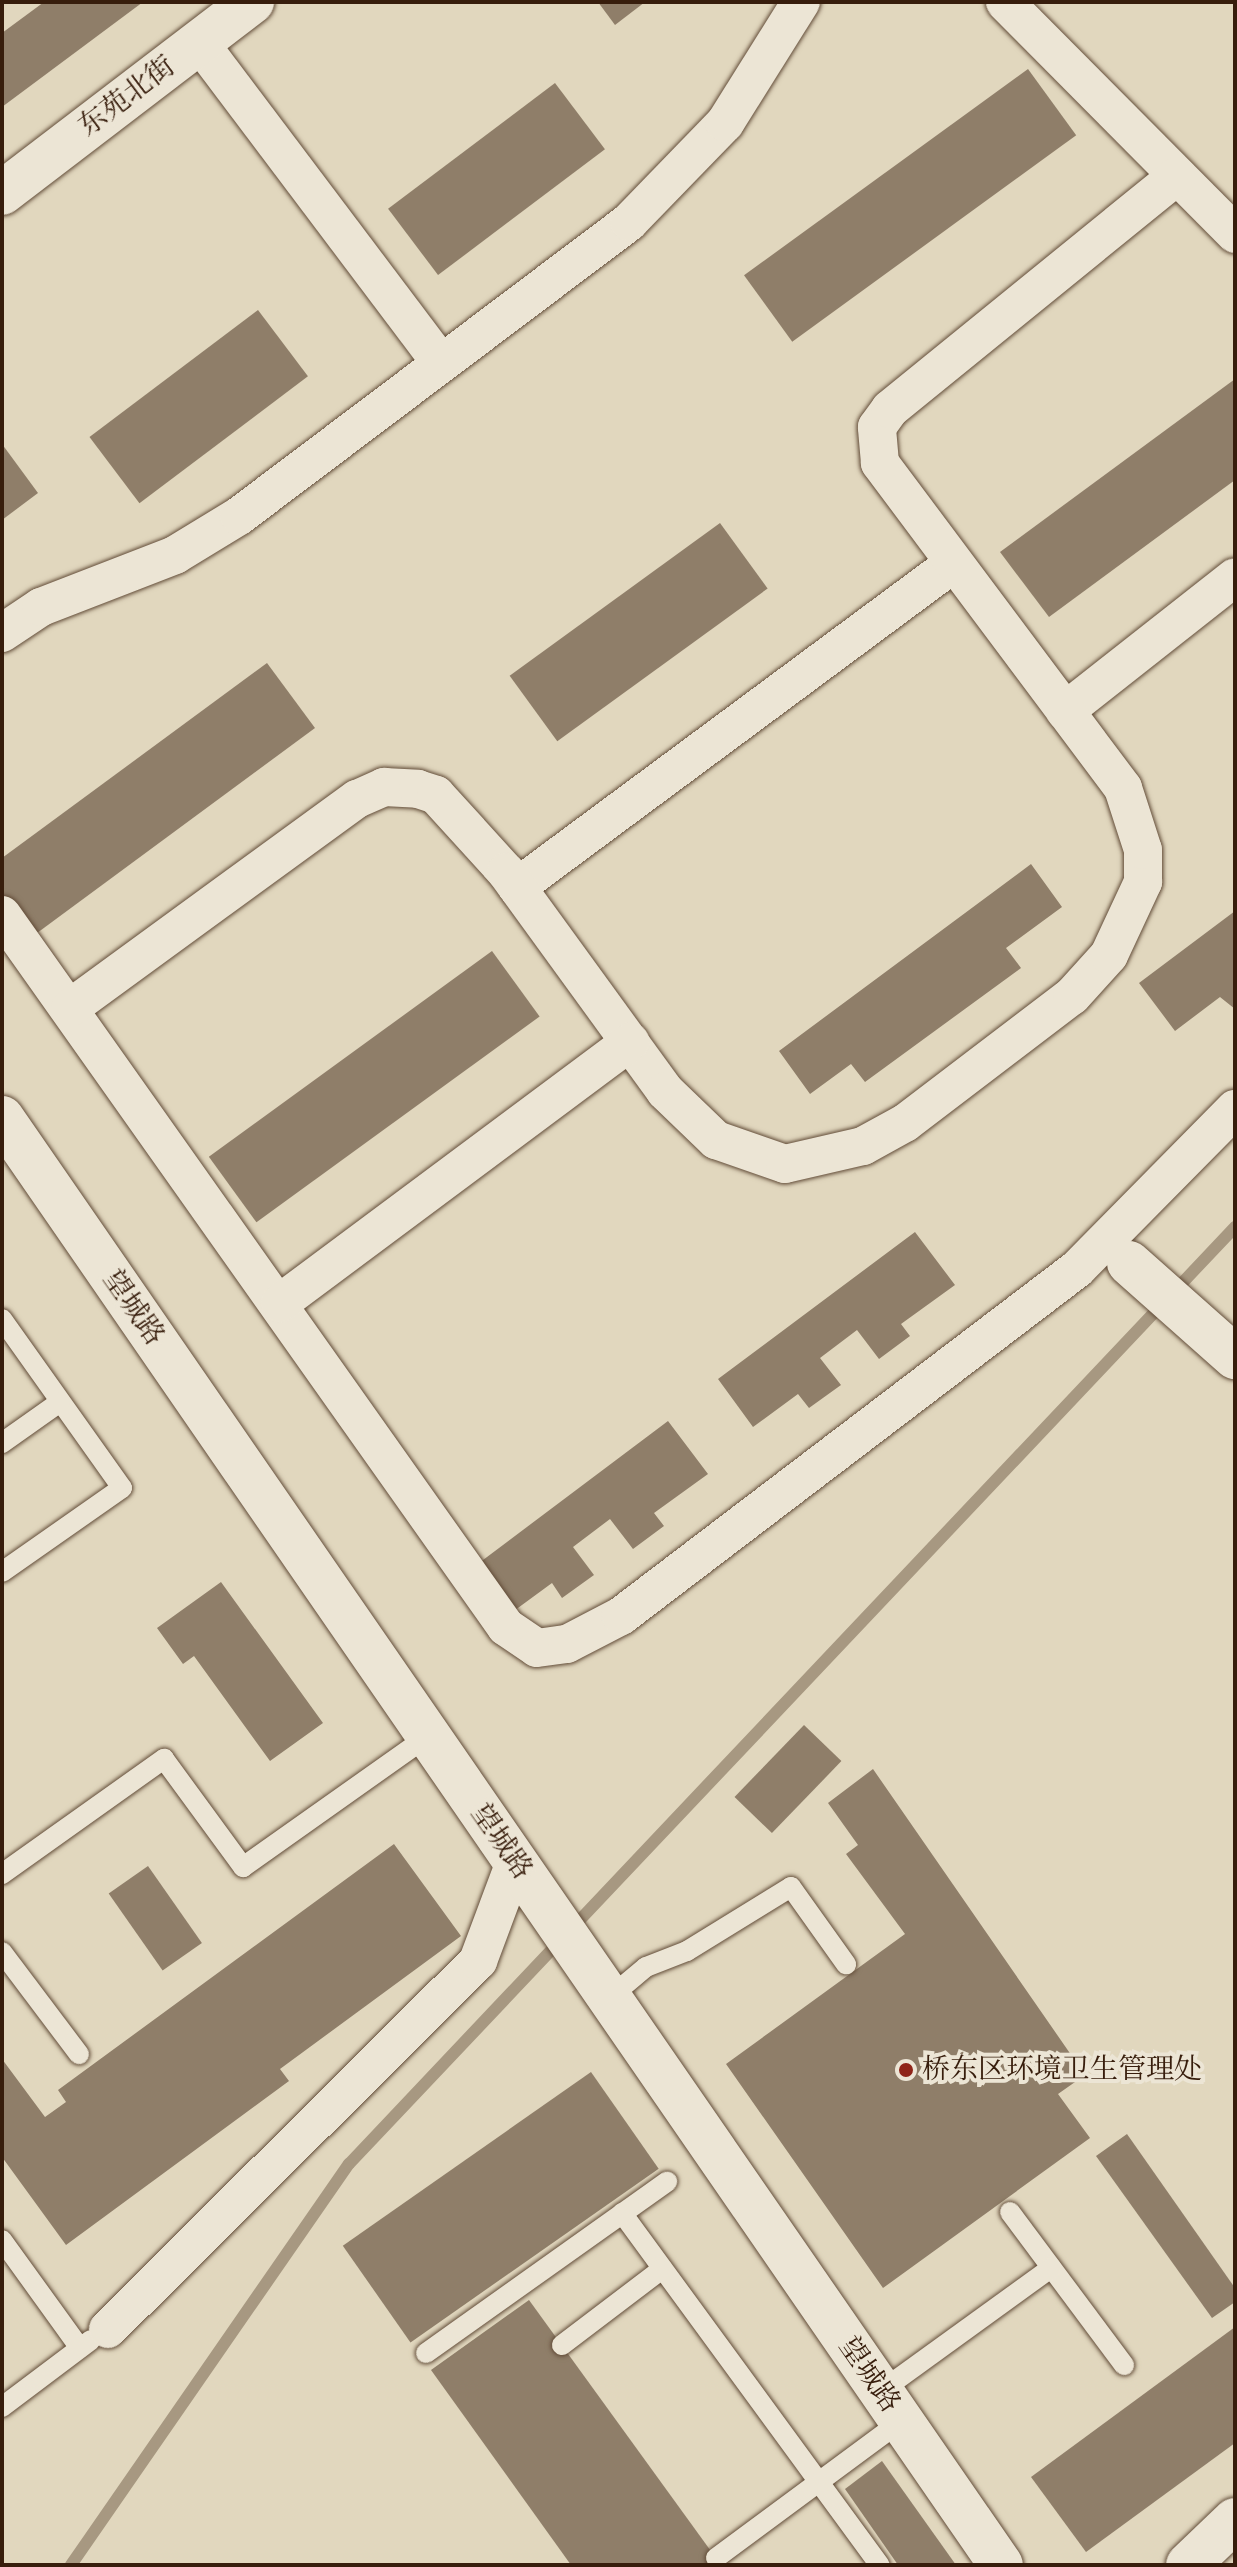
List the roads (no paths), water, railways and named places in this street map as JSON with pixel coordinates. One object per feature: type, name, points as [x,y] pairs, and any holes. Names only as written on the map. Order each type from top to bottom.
[{"type":"main road","name":"东苑北街","points":[[5,183],[252,2]]},
{"type":"main road","name":"望城路","points":[[2,1118],[1001,2565]]},
{"type":"main road","points":[[1116,1253],[1224,1349]]},
{"type":"main road","points":[[1188,2565],[1235,2520]]},
{"type":"street","points":[[2,633],[41,607],[175,555],[239,516],[674,181],[725,123],[801,2]]},
{"type":"street","points":[[1005,2],[1235,234]]},
{"type":"street","points":[[199,42],[441,363]]},
{"type":"street","points":[[70,1008],[357,799],[384,787],[436,795],[517,887],[665,1091],[716,1140],[785,1164],[863,1146],[905,1123],[1072,996],[1126,926],[1143,882],[1143,850],[1123,788],[880,463],[877,427],[890,409],[1177,176]]},
{"type":"street","points":[[517,887],[954,563]]},
{"type":"street","points":[[1065,711],[1235,577]]},
{"type":"street","points":[[2,915],[280,1303],[506,1627],[537,1648],[567,1644],[621,1616],[1116,1253],[1235,1109]]},
{"type":"street","points":[[280,1303],[630,1042]]},
{"type":"street","points":[[94,2338],[478,1961],[526,1878]]},
{"type":"lane","points":[[2,1319],[9,1342],[60,1402],[122,1488],[2,1572]]},
{"type":"lane","points":[[2,1443],[60,1402]]},
{"type":"lane","points":[[2,1874],[164,1759],[243,1867],[428,1736]]},
{"type":"lane","points":[[607,1996],[646,1967],[687,1951],[791,1887],[846,1964]]},
{"type":"lane","points":[[2,1952],[79,2054]]},
{"type":"lane","points":[[426,2353],[667,2182]]},
{"type":"lane","points":[[1010,2212],[1124,2365]]},
{"type":"lane","points":[[622,2213],[880,2565]]},
{"type":"lane","points":[[2,2240],[94,2338],[2,2407]]},
{"type":"lane","points":[[716,2558],[818,2480],[891,2406],[1051,2268]]},
{"type":"lane","points":[[562,2345],[662,2269]]},
{"type":"waterway","points":[[71,2565],[349,2164],[1235,1227]]},
{"type":"place","name":"桥东区环境卫生管理处","points":[[906,2070]]}]
